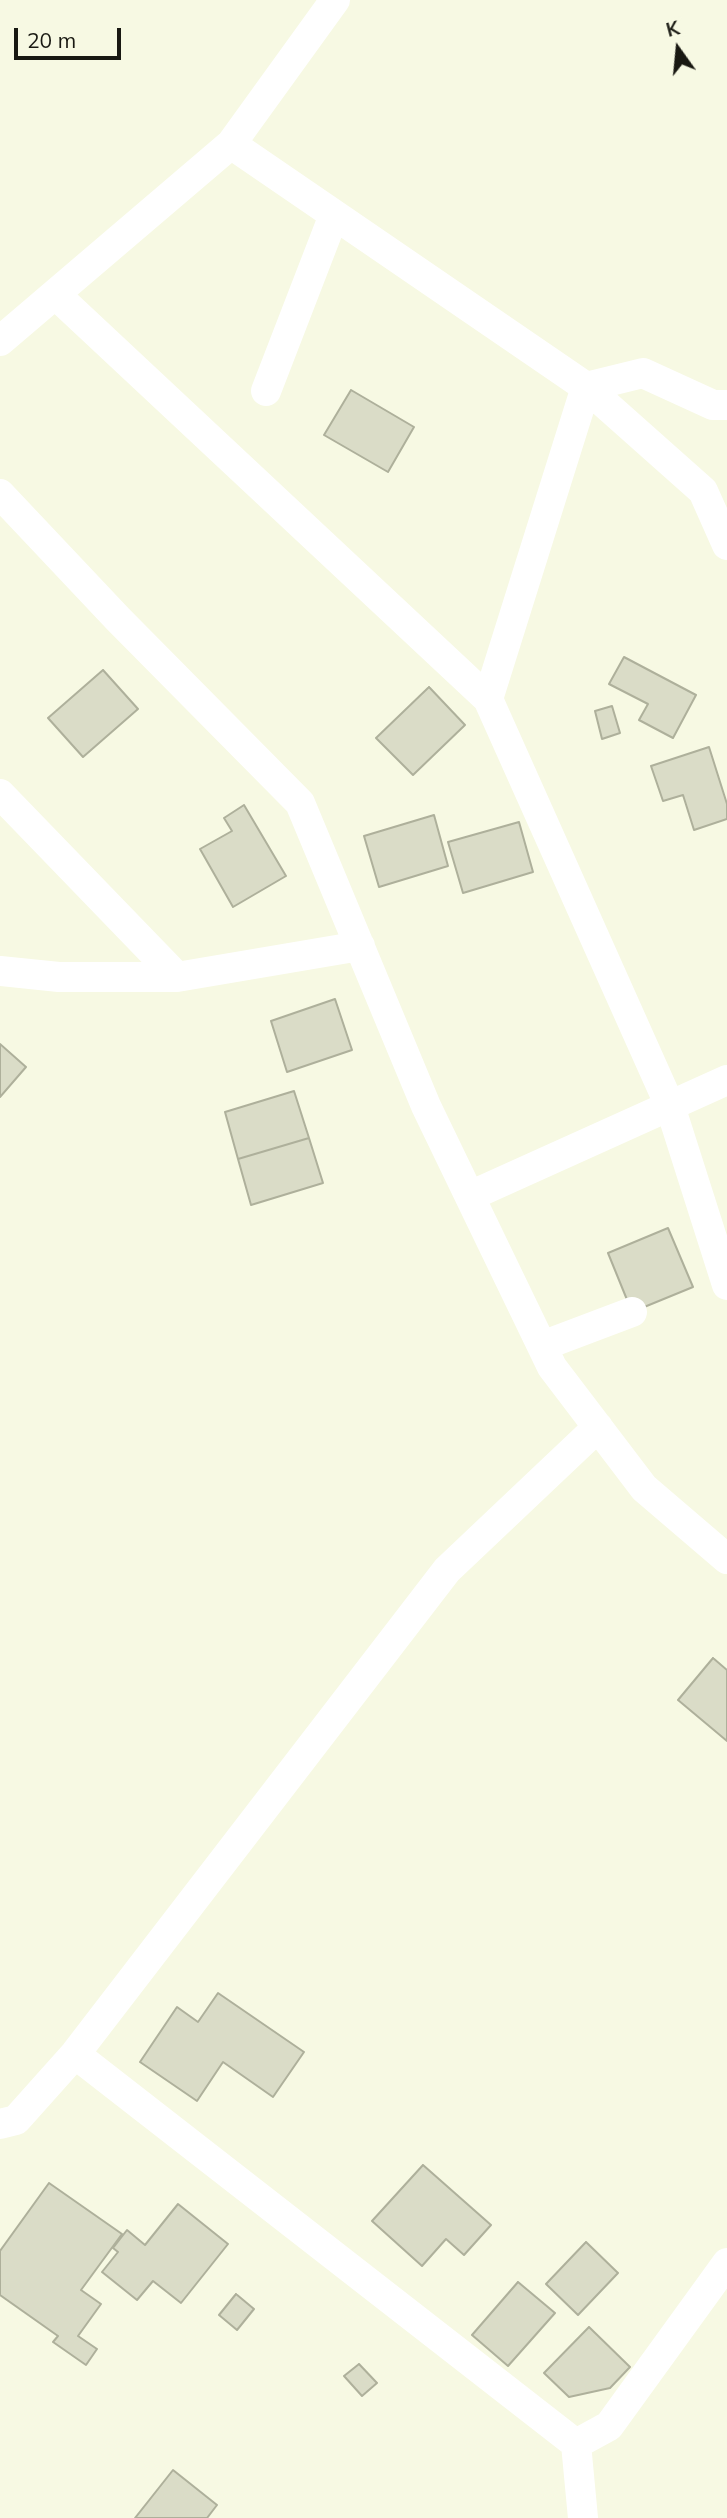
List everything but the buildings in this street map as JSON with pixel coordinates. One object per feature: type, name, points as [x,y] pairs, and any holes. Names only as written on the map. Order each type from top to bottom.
[{"type":"street","points":[[0,341],[231,144],[335,0]]},
{"type":"street","points":[[231,144],[586,387],[703,491],[727,545]]},
{"type":"street","points":[[266,391],[334,215]]},
{"type":"street","points":[[55,294],[488,699],[670,1106],[727,1285]]},
{"type":"street","points":[[586,387],[643,373],[713,405],[727,405]]},
{"type":"street","points":[[488,699],[586,387]]},
{"type":"street","points":[[0,494],[300,803],[426,1106],[552,1367],[644,1488],[727,1559]]},
{"type":"street","points":[[0,794],[177,977]]},
{"type":"street","points":[[0,971],[59,977],[177,977],[360,946]]},
{"type":"street","points":[[470,1196],[727,1080]]},
{"type":"street","points":[[542,1346],[632,1312]]},
{"type":"street","points":[[0,2124],[16,2120],[75,2054],[447,1570],[598,1427]]},
{"type":"street","points":[[75,2054],[576,2444],[583,2518]]},
{"type":"street","points":[[576,2444],[609,2426],[727,2263]]}]
